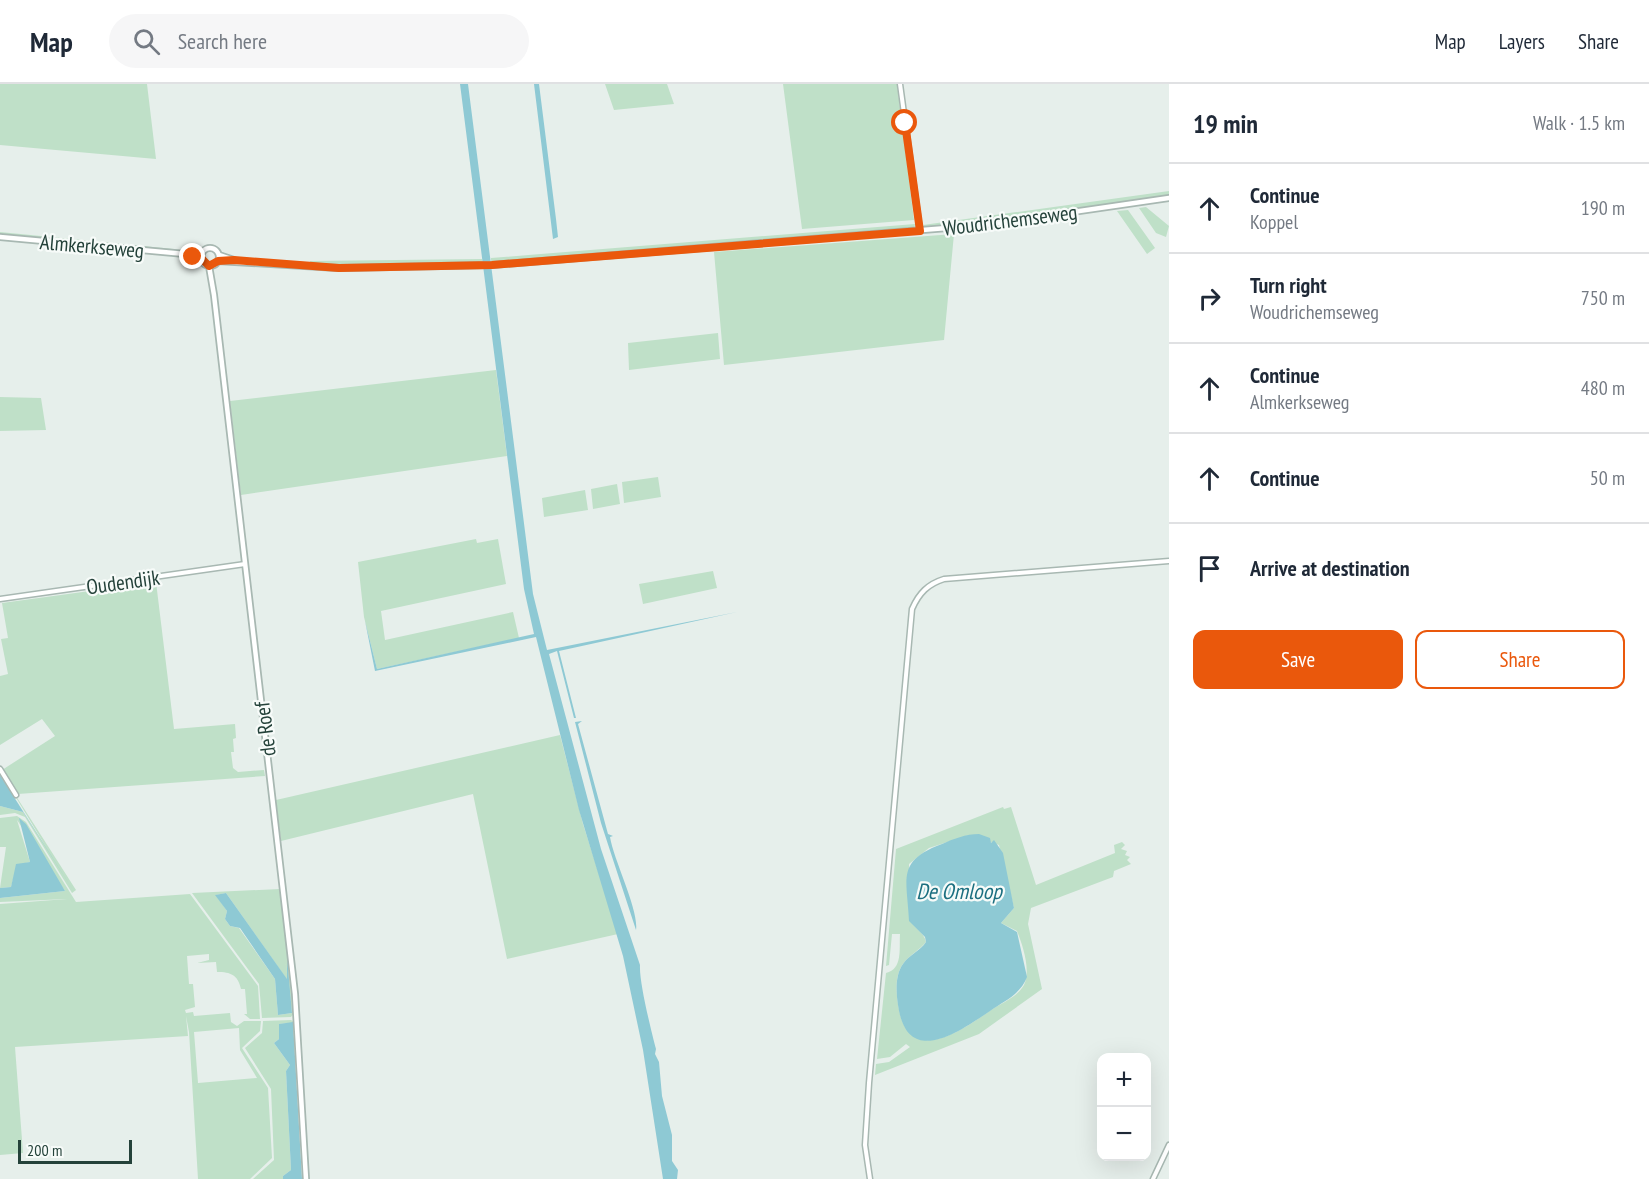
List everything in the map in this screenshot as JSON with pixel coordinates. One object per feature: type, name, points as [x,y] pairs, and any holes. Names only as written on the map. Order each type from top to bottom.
[{"type":"street","points":[[900,84],[920,231]]},
{"type":"street","name":"Woudrichemseweg","points":[[219,258],[339,268],[492,265],[1018,222],[1169,198]]},
{"type":"street","name":"Almkerkseweg","points":[[0,237],[202,256],[212,249],[219,258]]},
{"type":"street","points":[[202,256],[211,266],[219,258]]},
{"type":"street","name":"de Roef","points":[[211,266],[295,994],[306,1179]]},
{"type":"street","points":[[870,1179],[865,1145],[869,1083],[912,609],[916,600],[925,588],[944,579],[1169,561]]},
{"type":"street","name":"Oudendijk","points":[[0,599],[245,564]]},
{"type":"street","points":[[0,769],[16,795]]},
{"type":"street","points":[[1153,1179],[1169,1145]]},
{"type":"green space","points":[[0,84],[147,84],[156,159],[0,145]]},
{"type":"green space","points":[[605,84],[667,84],[674,104],[614,110]]},
{"type":"green space","points":[[783,84],[897,84],[914,220],[802,229]]},
{"type":"green space","points":[[1169,191],[1169,196],[926,228],[923,225]]},
{"type":"green space","points":[[1146,207],[1169,226],[1166,237],[1156,233],[1139,208]]},
{"type":"green space","points":[[1128,210],[1155,248],[1147,254],[1117,211]]},
{"type":"green space","points":[[915,224],[914,230],[491,263],[491,258]]},
{"type":"green space","points":[[0,232],[174,249],[192,252],[0,234]]},
{"type":"green space","points":[[954,234],[944,340],[724,365],[714,252]]},
{"type":"green space","points":[[482,259],[483,263],[311,265],[310,261]]},
{"type":"green space","points":[[718,333],[720,359],[629,370],[628,343]]},
{"type":"green space","points":[[496,370],[507,456],[241,495],[230,401]]},
{"type":"green space","points":[[0,397],[41,398],[46,430],[0,431]]},
{"type":"green space","points":[[658,477],[661,497],[624,503],[622,482]]},
{"type":"green space","points":[[617,484],[620,504],[593,509],[591,489]]},
{"type":"green space","points":[[585,490],[588,510],[544,517],[542,498]]},
{"type":"green space","points":[[476,539],[477,543],[498,539],[506,584],[381,611],[385,640],[513,612],[519,638],[377,669],[364,617],[358,562]]},
{"type":"green space","points":[[713,571],[717,588],[643,604],[639,584]]},
{"type":"green space","points":[[156,582],[174,729],[235,724],[234,752],[231,752],[233,768],[238,772],[264,770],[265,776],[18,794],[2,770],[55,736],[42,719],[0,745],[0,676],[8,674],[1,639],[8,638],[2,603]]},
{"type":"green space","points":[[560,735],[583,824],[618,934],[507,959],[473,794],[281,841],[276,800]]},
{"type":"green space","points":[[0,771],[76,890],[72,893],[25,817],[15,813],[0,815],[0,806],[23,812],[46,847]]},
{"type":"green space","points":[[1003,807],[1004,809],[1011,807],[1036,885],[1115,853],[1114,845],[1122,842],[1125,845],[1121,849],[1127,851],[1125,855],[1130,857],[1127,860],[1131,864],[1114,871],[1113,877],[1031,908],[1028,924],[1042,989],[979,1034],[875,1075],[876,1064],[889,1062],[910,1047],[906,1044],[890,1057],[877,1059],[886,973],[898,963],[900,952],[900,934],[892,934],[889,965],[886,966],[896,849]],"holes":[[[969,835],[999,845],[1014,908],[1001,923],[1017,931],[1024,951],[1027,972],[1024,985],[1013,996],[965,1027],[950,1035],[923,1040],[912,1035],[903,1024],[897,994],[897,978],[900,968],[926,942],[909,917],[909,864],[929,848]]]},
{"type":"green space","points":[[17,816],[26,822],[76,902],[190,894],[258,986],[260,1019],[250,1019],[244,1014],[247,1014],[245,989],[241,989],[236,977],[217,972],[216,962],[197,963],[209,960],[209,954],[187,956],[189,984],[193,984],[195,1007],[185,1010],[186,1013],[193,1012],[194,1016],[230,1013],[231,1022],[237,1026],[244,1021],[261,1021],[260,1031],[242,1048],[268,1088],[272,1158],[250,1179],[198,1179],[189,1032],[186,1016],[188,1036],[15,1047],[23,1153],[0,1155],[0,904],[67,899],[0,902],[0,898],[65,891],[17,820],[30,862],[17,865],[11,887],[0,888],[6,847],[0,847],[0,818]],"holes":[[[239,1028],[240,1050],[257,1078],[198,1083],[194,1032]]]},
{"type":"green space","points":[[280,889],[295,1012],[291,1017],[262,1018],[259,984],[192,893]],"holes":[[[226,893],[288,981],[292,1013],[278,1015],[275,979],[239,928],[230,926],[225,919],[227,911],[216,895]]]},
{"type":"green space","points":[[291,1020],[295,1022],[304,1179],[293,1023],[279,1024],[280,1038],[274,1043],[290,1065],[286,1071],[291,1170],[283,1176],[283,1179],[253,1179],[274,1160],[271,1089],[245,1048],[262,1033],[263,1021]]},
{"type":"water","points":[[460,84],[468,84],[533,594],[547,650],[737,612],[559,651],[576,718],[574,718],[557,651],[549,654],[601,849],[640,965],[643,994],[656,1049],[655,1054],[659,1062],[662,1096],[672,1135],[672,1161],[678,1170],[677,1179],[663,1179],[643,1050],[623,956],[579,810],[536,637],[375,671],[365,621],[377,669],[534,634],[524,589]]},
{"type":"water","points":[[534,84],[539,84],[556,219],[558,237],[553,239]]},
{"type":"water","points":[[582,721],[578,724],[608,834],[613,836],[610,837],[612,847],[634,910],[636,930],[601,823],[575,722]]},
{"type":"water","points":[[0,775],[73,890],[23,812],[0,806]]},
{"type":"water","points":[[19,818],[26,824],[65,891],[0,898],[0,888],[11,887],[16,864],[30,862]]},
{"type":"water","name":"De Omloop","points":[[979,834],[990,838],[991,843],[994,840],[1003,853],[1014,908],[1001,923],[1017,932],[1027,977],[1011,997],[964,1028],[936,1040],[923,1041],[912,1036],[903,1024],[897,995],[897,978],[900,968],[926,942],[925,937],[909,921],[906,882],[908,873],[911,864],[927,850],[960,837]]},
{"type":"water","points":[[226,893],[287,979],[287,958],[292,1013],[278,1015],[275,979],[240,928],[230,926],[225,919],[227,911],[215,895]]},
{"type":"water","points":[[293,1022],[302,1179],[283,1179],[283,1176],[291,1170],[286,1071],[290,1065],[274,1043],[279,1039],[279,1024]]},
{"type":"route","points":[[193,257],[202,259],[209,266],[218,261],[234,260],[339,268],[481,265],[920,231],[905,123]]}]
